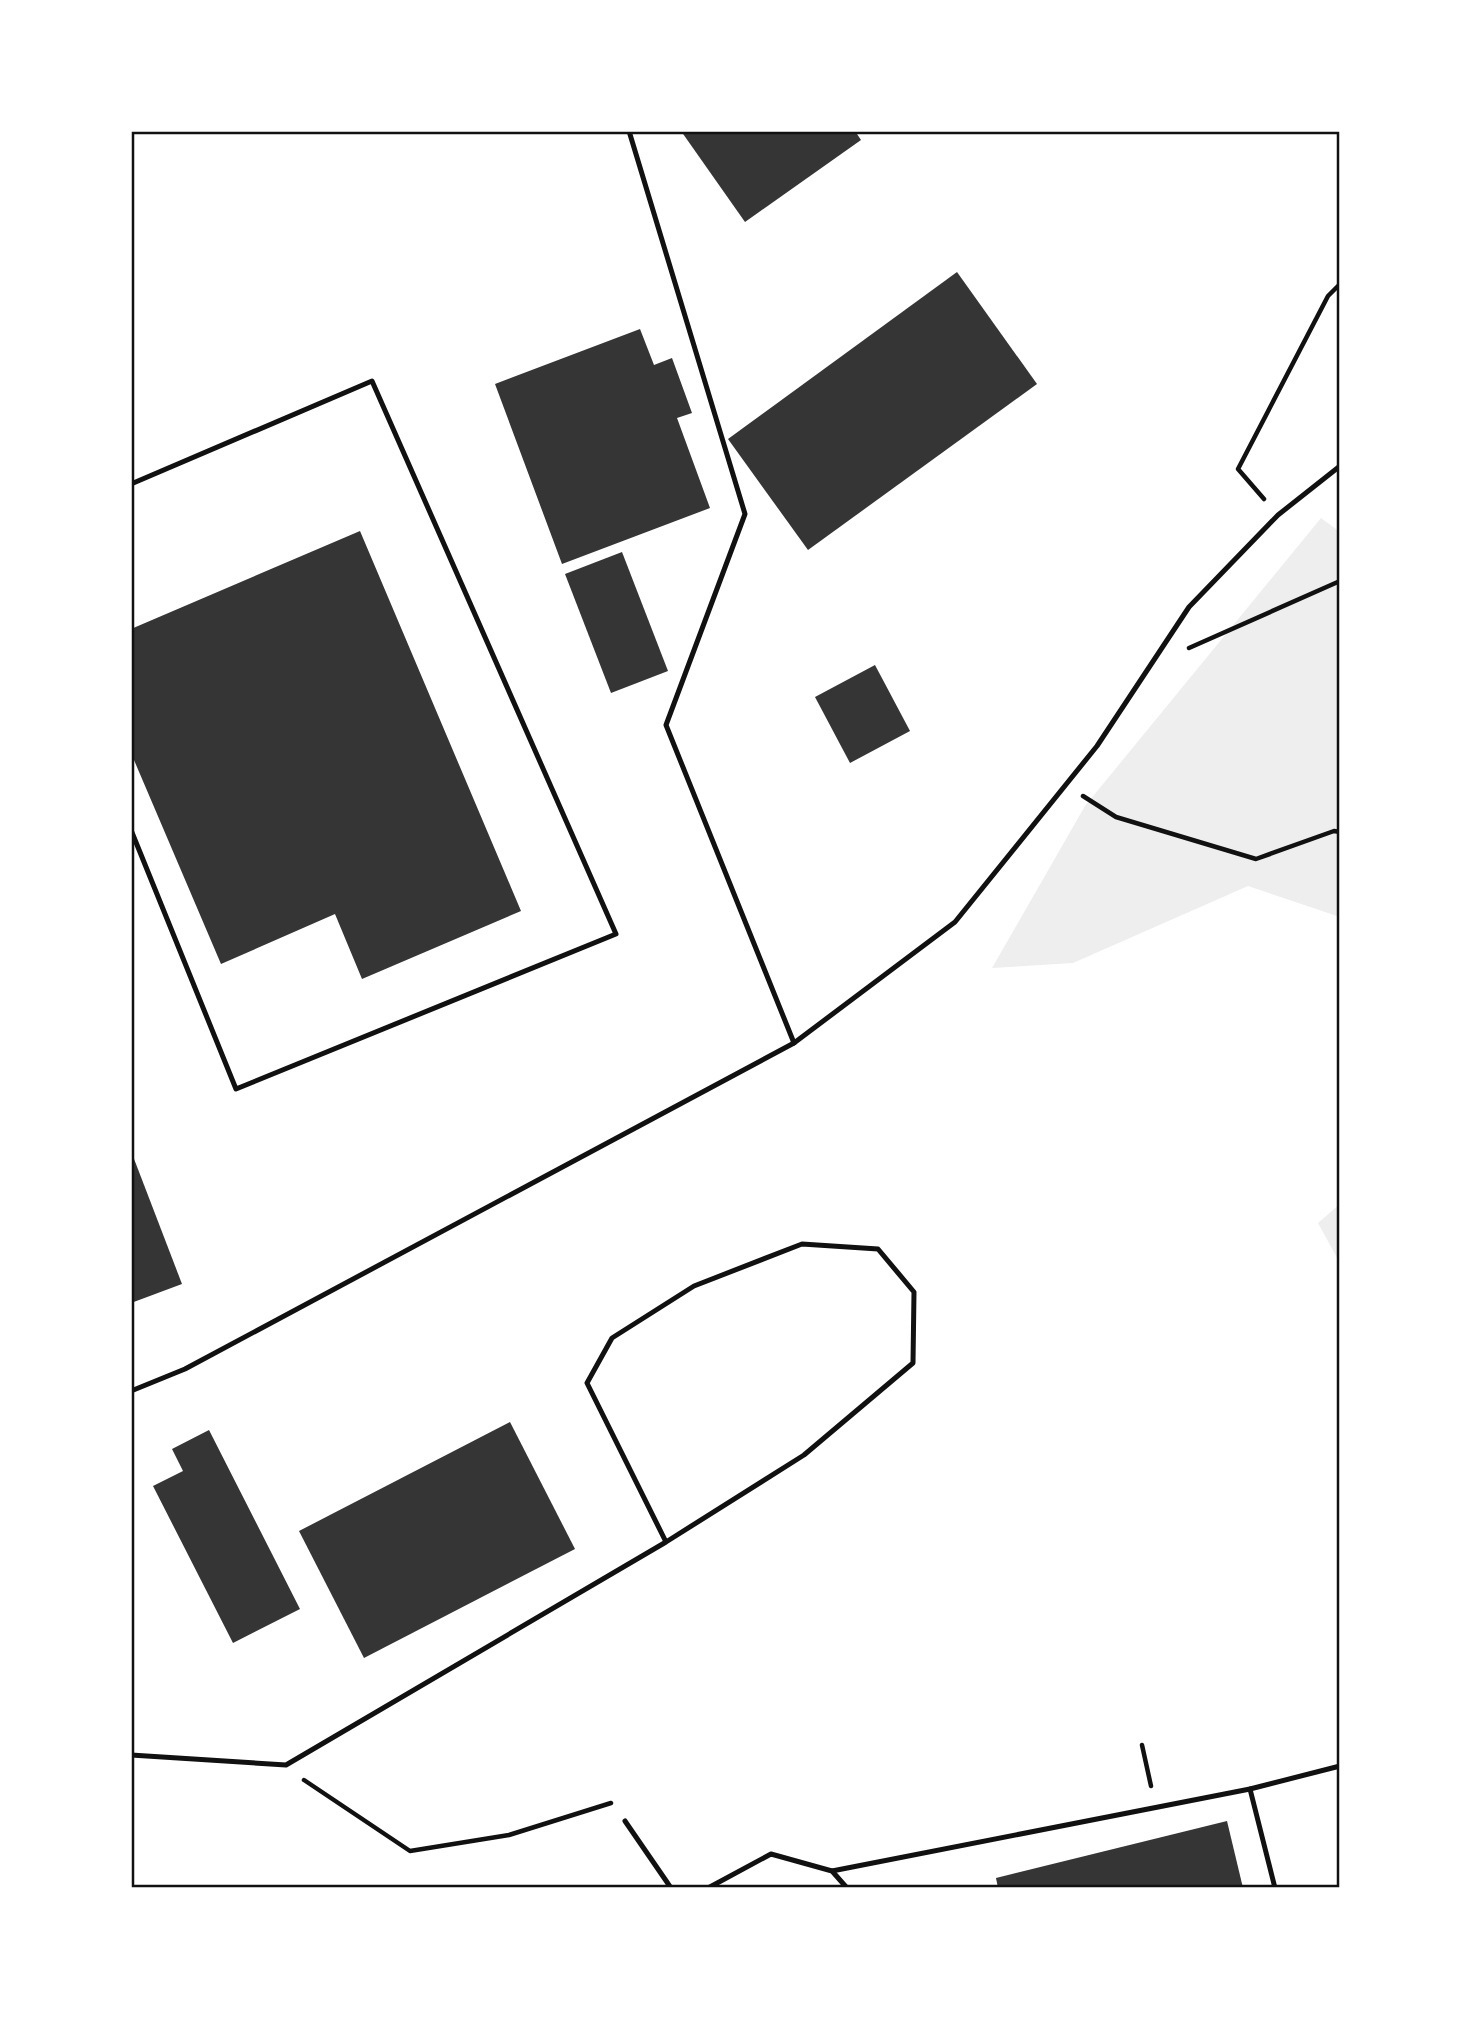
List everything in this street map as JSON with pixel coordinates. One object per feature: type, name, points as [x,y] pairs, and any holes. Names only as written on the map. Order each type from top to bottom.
[{"type":"lane","points":[[629,131],[745,514],[666,725],[794,1043]]},
{"type":"lane","points":[[131,484],[372,381],[616,933],[236,1089],[131,830]]},
{"type":"lane","points":[[131,1391],[185,1370],[794,1043],[955,922],[1097,746],[1189,607],[1278,515],[1340,466]]},
{"type":"lane","points":[[131,1755],[286,1765],[666,1542],[804,1455],[913,1363],[914,1292],[878,1249],[802,1244],[694,1286],[612,1338],[587,1383],[666,1542]]},
{"type":"lane","points":[[708,1888],[771,1854],[832,1871],[1250,1789],[1340,1766]]},
{"type":"lane","points":[[1250,1789],[1275,1888]]},
{"type":"lane","points":[[625,1821],[671,1888]]},
{"type":"lane","points":[[832,1871],[847,1888]]},
{"type":"path","points":[[1278,515],[1238,469],[1328,296],[1340,284]]},
{"type":"path","points":[[1188,649],[1340,581]]},
{"type":"path","points":[[1066,785],[1116,817],[1256,859],[1334,831],[1340,832]]},
{"type":"path","points":[[1142,1745],[1156,1807]]},
{"type":"path","points":[[286,1765],[314,1789],[410,1851],[509,1835],[613,1802],[625,1821]]},
{"type":"shaded area","points":[[1321,518],[1340,532],[1340,917],[1248,886],[1073,963],[992,968],[1085,806]]},
{"type":"shaded area","points":[[1340,1204],[1340,1263],[1318,1223]]},
{"type":"building","points":[[681,131],[855,131],[861,140],[745,222]]},
{"type":"building","points":[[957,272],[1037,384],[808,550],[728,439]]},
{"type":"building","points":[[640,329],[654,365],[672,358],[692,413],[677,418],[710,508],[562,564],[495,384]]},
{"type":"building","points":[[360,531],[521,911],[362,979],[335,914],[221,964],[131,753],[131,629]]},
{"type":"building","points":[[622,552],[668,671],[611,693],[565,574]]},
{"type":"building","points":[[875,665],[910,731],[850,763],[815,697]]},
{"type":"building","points":[[131,1151],[182,1284],[131,1303]]},
{"type":"building","points":[[510,1422],[575,1549],[364,1658],[299,1531]]},
{"type":"building","points":[[209,1430],[300,1609],[233,1643],[153,1486],[183,1471],[172,1449]]},
{"type":"building","points":[[1227,1821],[1243,1888],[998,1888],[996,1878]]}]
